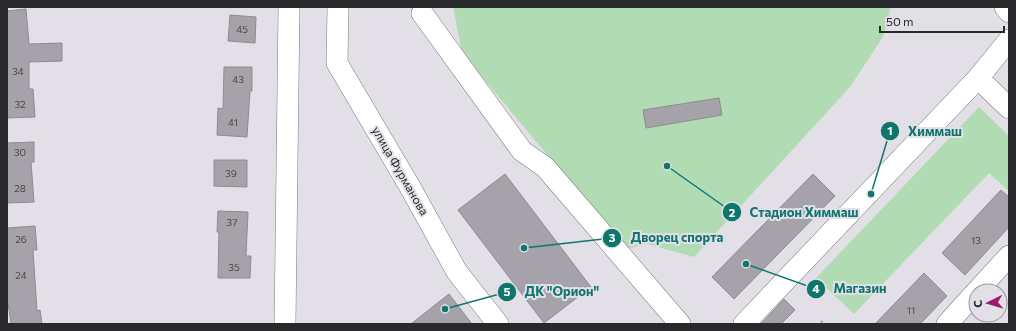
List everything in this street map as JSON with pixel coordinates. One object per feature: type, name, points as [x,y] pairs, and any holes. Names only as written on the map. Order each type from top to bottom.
[{"type":"street","points":[[285,324],[289,7]]},
{"type":"street","name":"улица Фурманова","points":[[338,7],[337,63],[410,186],[457,272],[498,324]]},
{"type":"street","points":[[1004,7],[1009,12]]},
{"type":"street","points":[[422,13],[522,151],[545,166],[680,324]]},
{"type":"street","points":[[744,324],[978,78],[1009,40]]},
{"type":"street","points":[[978,78],[1009,108]]},
{"type":"street","points":[[985,283],[1009,256]]},
{"type":"street","points":[[947,324],[968,302]]},
{"type":"path","points":[[821,321],[824,324]]},
{"type":"green space","points":[[453,7],[891,7],[883,37],[850,87],[694,257],[647,244],[626,249],[462,53]]},
{"type":"green space","points":[[979,107],[1009,136],[1009,191],[989,173],[854,314],[816,278]]},
{"type":"building","points":[[26,9],[29,44],[62,43],[62,61],[29,62],[29,89],[33,89],[35,117],[7,118],[7,11]]},
{"type":"building","points":[[230,15],[256,17],[255,43],[228,41]]},
{"type":"building","points":[[224,67],[252,67],[252,91],[250,91],[247,137],[217,135],[218,108],[223,109]]},
{"type":"building","points":[[719,98],[722,115],[646,128],[643,110]]},
{"type":"building","points":[[34,142],[34,162],[31,162],[34,202],[7,203],[7,143]]},
{"type":"building","points":[[214,160],[247,160],[247,187],[214,186]]},
{"type":"building","points":[[505,174],[591,287],[544,323],[458,210]]},
{"type":"building","points":[[813,174],[835,196],[734,299],[712,277]]},
{"type":"building","points":[[1001,190],[1009,197],[1009,227],[965,275],[942,253]]},
{"type":"building","points":[[218,211],[248,212],[246,256],[251,256],[250,278],[218,278]]},
{"type":"building","points":[[35,226],[37,250],[33,250],[37,311],[40,310],[42,324],[11,324],[7,303],[7,228]]},
{"type":"building","points":[[924,273],[947,296],[920,324],[875,324]]},
{"type":"building","points":[[449,294],[472,324],[411,324]]},
{"type":"building","points":[[784,299],[795,310],[781,324],[761,324]]},
{"type":"place","name":"Стадион Химмаш","points":[[667,166]]},
{"type":"place","name":"Химмаш","points":[[871,194]]},
{"type":"place","name":"Дворец спорта","points":[[524,248]]},
{"type":"place","name":"Магазин","points":[[746,264]]},
{"type":"place","name":"ДК \"Орион\"","points":[[445,309]]}]
